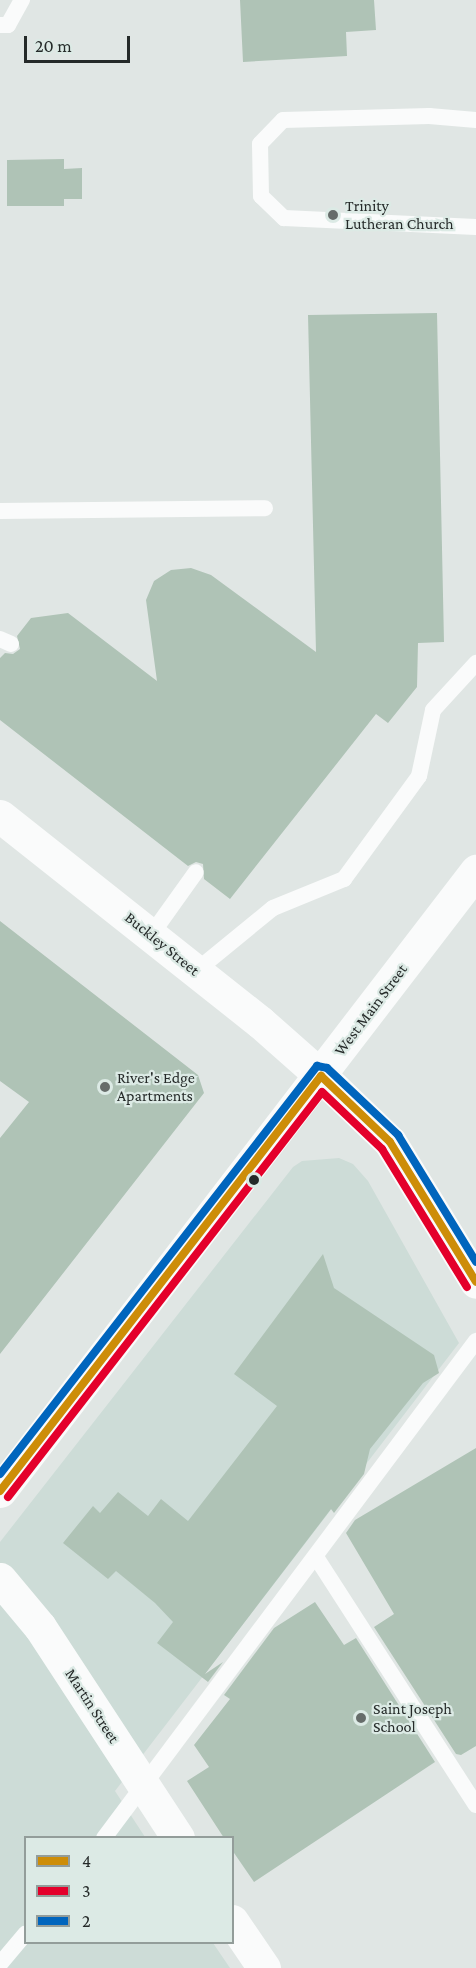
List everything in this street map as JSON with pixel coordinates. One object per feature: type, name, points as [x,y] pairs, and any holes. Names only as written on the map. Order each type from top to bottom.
[{"type":"main road","name":"Buckley Street","points":[[0,816],[196,971],[321,1076],[390,1142],[476,1282]]},
{"type":"main road","name":"West Main Street","points":[[0,1491],[321,1076],[476,871]]},
{"type":"main road","name":"Martin Street","points":[[0,1580],[40,1627],[177,1836]]},
{"type":"main road","points":[[234,1924],[264,1968]]},
{"type":"lane","points":[[4,25],[22,0]]},
{"type":"lane","points":[[476,120],[429,116],[283,120],[260,144],[261,196],[284,218],[476,227]]},
{"type":"lane","points":[[0,511],[265,508]]},
{"type":"lane","points":[[196,971],[273,908],[344,879],[419,776],[434,710],[476,663]]},
{"type":"lane","points":[[151,935],[196,872]]},
{"type":"lane","points":[[106,1836],[145,1787],[476,1341]]},
{"type":"lane","points":[[316,1557],[476,1805]]},
{"type":"lane","points":[[0,1964],[24,1935]]},
{"type":"shaded area","points":[[339,1158],[353,1164],[368,1181],[459,1343],[115,1791],[144,1836],[24,1836],[24,1944],[214,1944],[230,1968],[0,1968],[0,1542],[293,1167],[302,1161]]},
{"type":"building","points":[[240,0],[374,0],[376,30],[346,32],[347,56],[243,62]]},
{"type":"building","points":[[64,159],[64,169],[82,168],[82,199],[64,199],[64,206],[7,206],[7,160]]},
{"type":"building","points":[[437,313],[444,642],[418,643],[417,687],[388,723],[376,714],[230,899],[204,879],[203,864],[196,862],[188,866],[0,720],[0,658],[5,653],[13,654],[20,649],[17,636],[31,618],[68,613],[157,681],[146,600],[154,581],[171,570],[191,568],[211,575],[316,652],[308,315]]},
{"type":"building","name":"River's Edge Apartments","points":[[0,921],[198,1075],[204,1093],[0,1354],[0,1138],[29,1102],[0,1081]]},
{"type":"building","points":[[323,1254],[334,1288],[434,1355],[439,1373],[423,1383],[370,1449],[364,1474],[334,1513],[331,1509],[205,1674],[223,1662],[208,1682],[157,1643],[173,1622],[155,1603],[116,1571],[108,1579],[63,1543],[93,1506],[100,1513],[118,1492],[148,1516],[161,1499],[188,1521],[277,1406],[234,1374]]},
{"type":"building","points":[[476,1448],[476,1746],[461,1755],[456,1754],[374,1627],[394,1614],[346,1533],[355,1520]]},
{"type":"building","points":[[315,1602],[344,1645],[356,1638],[435,1762],[254,1882],[234,1853],[234,1836],[223,1836],[187,1781],[209,1767],[194,1745],[230,1699],[224,1695],[274,1628]]},
{"type":"transit line","name":"2","points":[[0,1474],[317,1066],[327,1068],[398,1135],[476,1262]]},
{"type":"transit line","name":"4","points":[[0,1491],[321,1076],[390,1142],[476,1282]]},
{"type":"transit line","name":"3","points":[[8,1497],[322,1092],[382,1149],[467,1287]]},
{"type":"place","name":"Trinity Lutheran Church","points":[[333,215]]},
{"type":"place","name":"River's Edge Apartments","points":[[105,1087]]},
{"type":"place","name":"Saint Joseph School","points":[[361,1718]]}]
